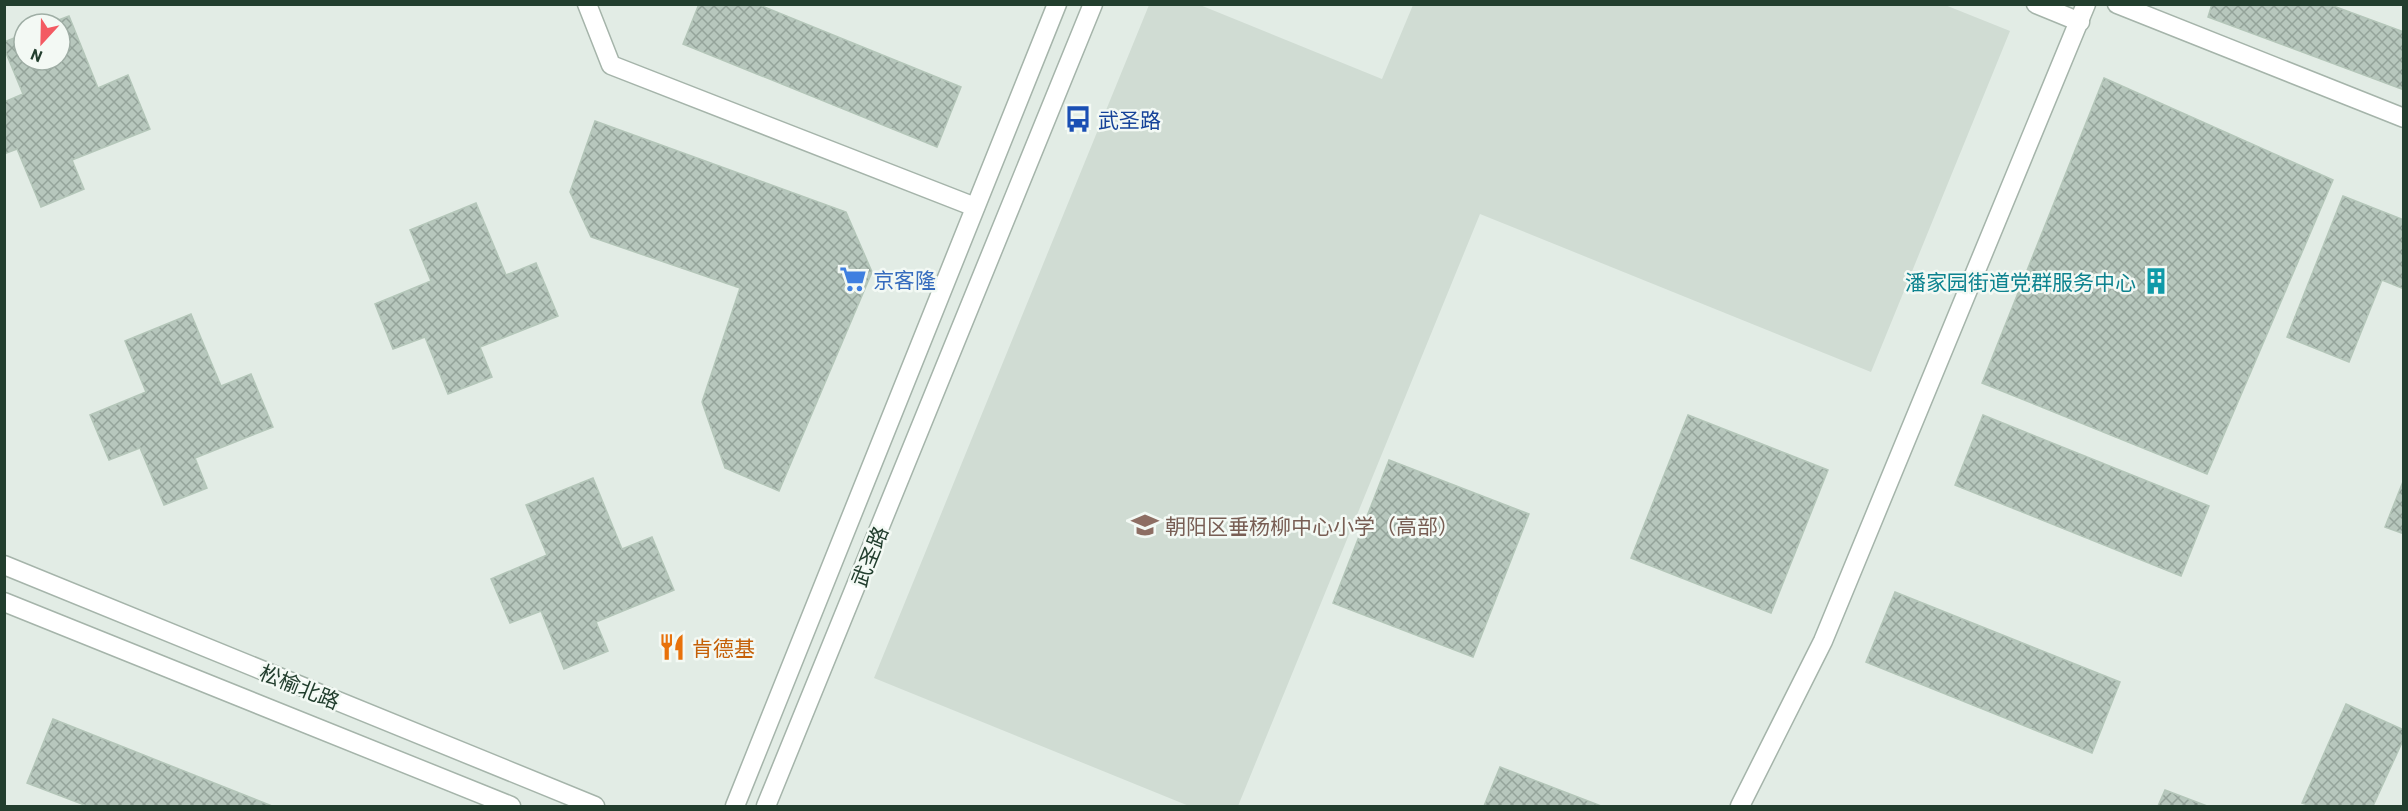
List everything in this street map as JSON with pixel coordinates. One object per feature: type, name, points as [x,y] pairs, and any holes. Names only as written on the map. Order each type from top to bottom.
[{"type":"street","points":[[587,4],[611,65],[975,207]]},
{"type":"street","name":"武圣路","points":[[735,807],[1057,4]]},
{"type":"street","name":"武圣路","points":[[766,807],[1093,4]]},
{"type":"street","points":[[2036,4],[2080,22]]},
{"type":"street","points":[[1740,807],[1823,641],[2086,4]]},
{"type":"street","points":[[2117,4],[2403,118]]},
{"type":"street","name":"松榆北路","points":[[4,565],[596,807]]},
{"type":"street","name":"松榆北路","points":[[4,602],[511,807]]},
{"type":"shaded area","name":"朝阳区垂杨柳中心小学（高部）","points":[[1149,5],[1200,5],[1382,79],[1413,5],[1945,5],[2010,31],[1871,372],[1480,214],[1238,806],[1189,806],[874,678]]},
{"type":"building","points":[[699,4],[757,4],[961,87],[937,147],[683,44]]},
{"type":"building","points":[[2212,4],[2328,4],[2404,32],[2404,90],[2208,17]]},
{"type":"building","points":[[72,23],[98,88],[128,75],[150,129],[72,160],[84,189],[41,207],[17,149],[4,154],[4,102],[23,94],[14,72],[72,72]]},
{"type":"building","points":[[12,39],[12,67],[4,48],[4,42]]},
{"type":"building","name":"潘家园街道党群服务中心","points":[[2104,78],[2333,180],[2207,474],[1982,383]]},
{"type":"building","points":[[595,121],[846,212],[872,272],[779,491],[725,468],[702,402],[740,288],[591,237],[570,192]]},
{"type":"building","points":[[2343,196],[2404,220],[2404,289],[2382,280],[2349,362],[2287,337]]},
{"type":"building","points":[[476,203],[506,275],[536,263],[558,316],[480,347],[492,377],[448,394],[425,337],[393,349],[375,304],[431,281],[410,230]]},
{"type":"building","points":[[191,314],[221,386],[251,374],[273,427],[195,458],[207,488],[164,505],[140,448],[109,460],[90,415],[146,392],[125,341]]},
{"type":"building","points":[[1688,415],[1828,470],[1771,613],[1631,558]]},
{"type":"building","points":[[1983,415],[2209,506],[2181,576],[1955,485]]},
{"type":"building","points":[[1389,460],[1529,514],[1473,657],[1333,603]]},
{"type":"building","points":[[593,478],[622,549],[652,537],[674,590],[596,622],[608,651],[564,669],[541,611],[510,623],[491,579],[547,555],[526,505]]},
{"type":"building","points":[[2404,479],[2404,534],[2385,527]]},
{"type":"building","points":[[1895,592],[2120,682],[2092,753],[1866,662]]},
{"type":"building","points":[[2346,704],[2404,730],[2404,738],[2373,806],[2311,806],[2302,803]]},
{"type":"building","points":[[53,719],[272,806],[87,806],[27,783]]},
{"type":"building","points":[[1500,767],[1601,806],[1484,806]]},
{"type":"building","points":[[2165,790],[2207,806],[2158,806]]},
{"type":"place","name":"武圣路","points":[[1078,119]]},
{"type":"place","name":"京客隆","points":[[853,279]]},
{"type":"place","name":"潘家园街道党群服务中心","points":[[2156,281]]},
{"type":"place","name":"朝阳区垂杨柳中心小学（高部）","points":[[1145,525]]},
{"type":"place","name":"肯德基","points":[[672,647]]}]
